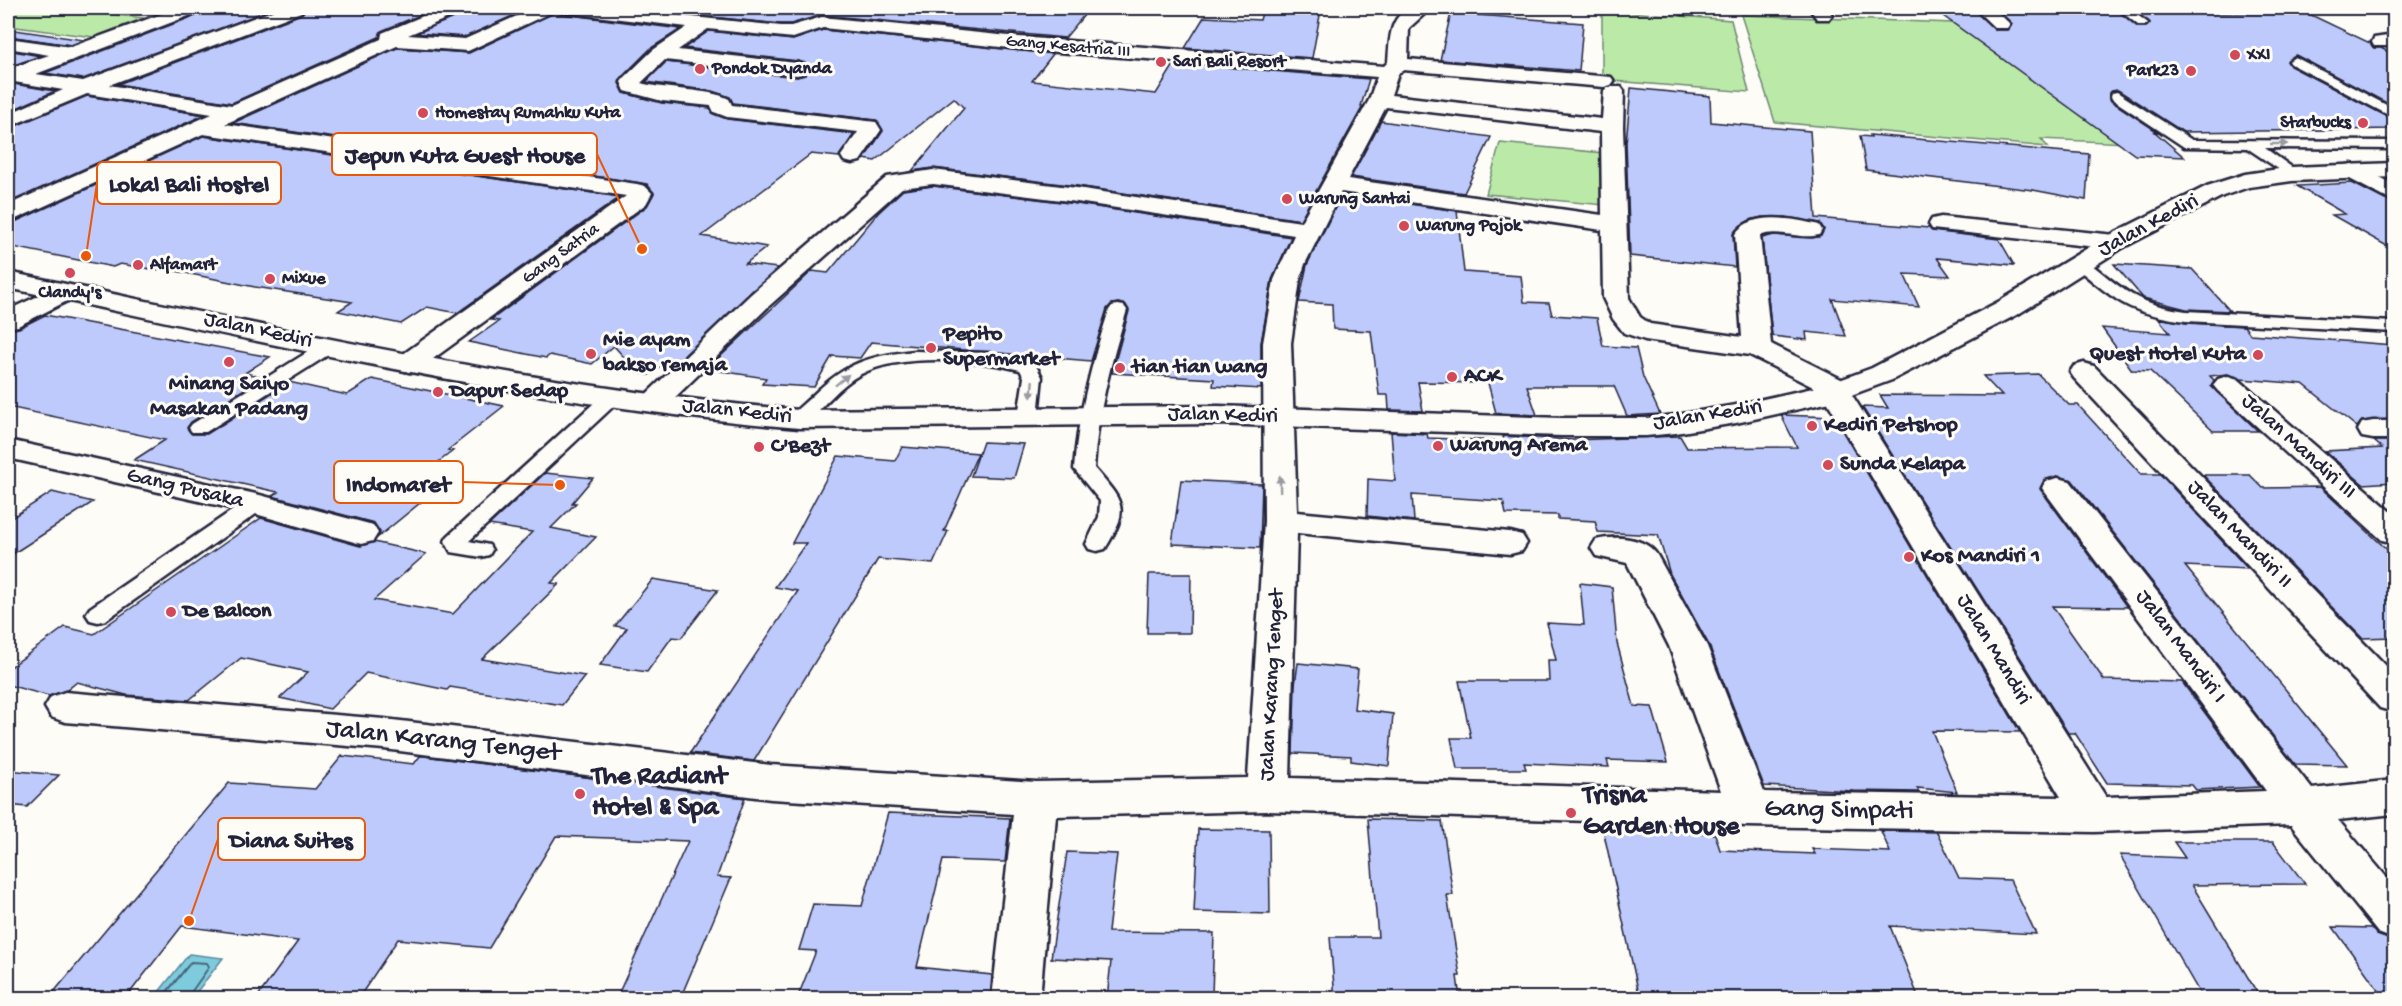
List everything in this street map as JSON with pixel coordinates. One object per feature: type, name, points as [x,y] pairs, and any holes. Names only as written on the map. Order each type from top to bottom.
[{"type":"street","points":[[10,75],[193,8]]},
{"type":"street","points":[[8,121],[86,87],[295,8]]},
{"type":"street","points":[[8,205],[456,8]]},
{"type":"street","points":[[8,214],[394,40],[468,45],[548,8]]},
{"type":"street","name":"Gang Kesatria III","points":[[561,8],[789,32],[819,22],[1030,44],[1394,68],[1609,86],[1612,127]]},
{"type":"street","points":[[1278,417],[1277,343],[1287,280],[1292,264],[1394,68],[1400,28],[1405,20],[1423,8]]},
{"type":"street","points":[[1983,8],[2001,24]]},
{"type":"street","points":[[704,24],[660,54],[631,82],[632,87],[662,95],[719,101],[722,103],[721,108],[727,111],[868,127],[870,130],[852,156]]},
{"type":"street","points":[[8,43],[72,53]]},
{"type":"street","points":[[660,54],[796,69]]},
{"type":"street","points":[[10,75],[225,110]]},
{"type":"street","points":[[1379,100],[1612,127],[1616,298],[1628,323],[1633,328],[1645,332],[1756,348],[1838,391]]},
{"type":"street","name":"Gang Satria","points":[[200,127],[636,190],[640,193],[638,199],[409,363]]},
{"type":"street","name":"Jalan Kediri","points":[[8,280],[409,363],[612,397],[738,414],[799,419],[1028,416],[1278,417],[1472,425],[1646,427],[1736,414],[1838,391],[1882,374],[2010,307],[2115,242],[2214,191],[2245,181],[2292,174],[2394,170]]},
{"type":"street","points":[[2352,171],[2394,193]]},
{"type":"street","points":[[653,402],[760,300],[895,182],[933,177],[1077,195],[1309,230]]},
{"type":"street","points":[[1334,184],[1614,225]]},
{"type":"street","points":[[1941,224],[2115,242]]},
{"type":"street","points":[[1756,348],[1747,234],[1751,229],[1761,227],[1810,230]]},
{"type":"street","points":[[8,320],[62,293]]},
{"type":"street","name":"Jalan Mandiri II","points":[[2084,372],[2394,698]]},
{"type":"street","name":"Jalan Mandiri III","points":[[2228,385],[2394,532]]},
{"type":"street","name":"Jalan Mandiri","points":[[1838,391],[2094,815]]},
{"type":"street","name":"Jalan Karang Tenget","points":[[65,707],[384,734],[771,782],[1036,799],[1268,794],[1281,521],[1278,417]]},
{"type":"street","name":"Gang Pusaka","points":[[8,449],[256,504],[361,533]]},
{"type":"street","name":"Jalan Mandiri I","points":[[2058,488],[2302,807],[2394,919]]},
{"type":"street","points":[[1281,521],[1510,543]]},
{"type":"street","points":[[1608,548],[1630,550],[1640,555],[1688,646],[1749,809]]},
{"type":"street","name":"Gang Simpati","points":[[1268,794],[1749,809],[2094,815],[2302,807],[2394,797]]},
{"type":"street","points":[[1016,999],[1036,799]]},
{"type":"lane","points":[[2122,8],[2142,23]]},
{"type":"lane","points":[[2328,64],[2299,56],[2394,114]]},
{"type":"lane","points":[[2368,85],[2394,99]]},
{"type":"lane","points":[[2117,96],[2189,144],[2394,145]]},
{"type":"lane","points":[[2250,144],[2292,174]]},
{"type":"lane","points":[[2080,263],[2142,308],[2160,312],[2186,316],[2394,327]]},
{"type":"lane","points":[[1097,544],[1106,527],[1112,505],[1084,469],[1088,416],[1095,380],[1118,309]]},
{"type":"lane","points":[[200,428],[330,346]]},
{"type":"lane","points":[[799,419],[843,378],[860,368],[885,360],[931,357],[982,359],[1028,366],[1033,377],[1028,416]]},
{"type":"lane","points":[[481,550],[459,547],[456,541],[612,397]]},
{"type":"lane","points":[[99,614],[256,504]]},
{"type":"green space","points":[[8,8],[124,8],[108,14],[144,18],[94,37],[8,26]]},
{"type":"green space","points":[[1602,10],[1731,20],[1749,92],[1602,80]]},
{"type":"green space","points":[[1741,15],[2007,25],[2169,145],[2041,139],[2048,147],[1775,122]]},
{"type":"green space","points":[[1500,143],[1604,153],[1605,205],[1486,194]]},
{"type":"water","points":[[189,954],[223,958],[192,998],[154,998]]},
{"type":"building","points":[[204,8],[275,8],[83,79],[45,73],[200,14]]},
{"type":"building","points":[[306,8],[437,8],[381,31],[379,37],[232,103],[118,84],[302,14]]},
{"type":"building","points":[[467,8],[531,8],[465,37],[417,33],[463,14]]},
{"type":"building","points":[[622,8],[928,8],[978,14],[982,11],[1020,15],[1028,8],[1090,8],[1065,38],[822,15],[791,24],[781,24]]},
{"type":"building","points":[[1276,8],[1321,10],[1312,58],[1185,48],[1204,17],[1260,20],[1263,9],[1276,10]]},
{"type":"building","points":[[1932,8],[1972,8],[1995,30],[2007,30],[2012,24],[1996,8],[2115,8],[2138,27],[2146,27],[2150,23],[2131,8],[2193,8],[2202,13],[2305,12],[2370,43],[2374,48],[2381,48],[2394,55],[2394,107],[2296,55],[2287,61],[2290,66],[2394,120],[2394,129],[2183,132],[2118,90],[2112,91],[2109,95],[2111,101],[2158,132],[2155,132],[2184,157],[2135,155]]},
{"type":"building","points":[[554,13],[681,29],[651,48],[622,77],[619,83],[624,93],[662,103],[710,108],[713,114],[727,119],[854,134],[839,157],[811,154],[702,236],[767,247],[745,264],[778,268],[674,365],[664,363],[649,375],[638,373],[614,346],[592,364],[550,355],[546,358],[469,342],[499,321],[491,320],[647,206],[654,193],[647,184],[233,123],[397,48],[469,53]]},
{"type":"building","points":[[1451,13],[1583,23],[1579,71],[1440,60]]},
{"type":"building","points":[[8,29],[84,40],[71,45],[8,36]]},
{"type":"building","points":[[823,30],[1053,54],[1032,81],[1156,94],[1175,63],[1369,79],[1361,106],[1363,106],[1300,220],[1077,186],[933,168],[912,171],[964,108],[954,98],[875,161],[864,159],[883,131],[876,120],[733,103],[730,97],[712,91],[646,82],[666,62],[797,77],[805,75],[809,68],[805,63],[798,61],[684,48],[709,31],[793,40]]},
{"type":"building","points":[[8,50],[40,56],[8,67]]},
{"type":"building","points":[[8,83],[55,91],[8,112]]},
{"type":"building","points":[[1631,88],[1710,96],[1711,122],[1810,131],[1816,218],[1929,228],[1932,231],[1999,239],[2014,265],[1937,258],[1950,276],[1904,274],[1919,307],[1832,299],[1846,336],[1806,332],[1807,340],[1772,336],[1762,238],[1774,235],[1812,238],[1821,236],[1824,229],[1820,223],[1786,217],[1762,217],[1750,220],[1741,225],[1733,234],[1735,267],[1630,256],[1626,143]]},
{"type":"building","points":[[87,96],[204,115],[8,203],[8,129]]},
{"type":"building","points":[[1381,121],[1491,137],[1464,193],[1351,177]]},
{"type":"building","points":[[1870,135],[2089,154],[2086,200],[2033,190],[1866,170],[1860,136],[1871,137]]},
{"type":"building","points":[[203,136],[620,197],[457,313],[427,307],[401,324],[338,311],[352,302],[255,287],[161,268],[157,270],[120,264],[113,267],[8,246],[8,223],[17,221]]},
{"type":"building","points":[[2352,183],[2385,200],[2394,202],[2394,250],[2332,215],[2345,214],[2297,186]]},
{"type":"building","points":[[933,186],[1077,204],[1291,237],[1272,280],[1261,343],[1261,389],[1213,386],[1214,379],[1112,373],[1129,311],[1126,305],[1118,303],[1112,304],[1107,309],[1091,361],[871,342],[860,358],[832,356],[814,387],[762,384],[766,378],[707,369],[812,271],[828,273],[878,213],[903,190]]},
{"type":"building","points":[[1342,194],[1457,211],[1464,272],[1521,276],[1524,302],[1549,303],[1552,315],[1597,318],[1603,346],[1636,348],[1643,377],[1660,414],[1627,416],[1614,386],[1527,386],[1537,415],[1496,413],[1488,383],[1418,382],[1423,411],[1389,410],[1388,395],[1379,395],[1371,331],[1333,329],[1332,304],[1299,302],[1307,265]]},
{"type":"building","points":[[2114,264],[2192,269],[2230,311],[2186,309],[2143,298]]},
{"type":"building","points":[[45,315],[270,357],[245,373],[264,377],[191,422],[187,428],[192,434],[207,434],[289,382],[347,395],[372,379],[504,406],[448,450],[453,451],[404,488],[431,494],[377,538],[380,532],[374,523],[272,496],[278,492],[134,460],[165,440],[8,407],[8,330],[19,328]]},
{"type":"building","points":[[2158,318],[2186,323],[2244,326],[2250,334],[2394,345],[2394,419],[2362,421],[2357,427],[2303,384],[2241,379],[2227,374],[2210,376],[2214,380],[2211,386],[2258,431],[2213,431],[2150,371],[2132,370],[2102,328],[2170,333]]},
{"type":"building","points":[[2038,374],[2069,405],[2078,405],[2141,474],[2160,474],[2248,569],[2185,566],[2347,765],[2295,764],[2072,480],[2057,476],[2044,480],[2040,489],[2127,607],[2052,606],[2104,680],[2182,682],[2260,787],[2196,790],[2192,785],[2107,783],[2075,733],[2068,733],[1862,407],[1888,408],[1880,395],[2002,396],[1983,376]]},
{"type":"building","points":[[1781,415],[1834,417],[2020,732],[1932,731],[1957,792],[1917,788],[1919,792],[1764,786],[1709,645],[1670,574],[1658,535],[1598,532],[1595,521],[1558,519],[1558,515],[1506,514],[1503,501],[1412,495],[1414,521],[1367,516],[1368,479],[1395,481],[1391,432],[1427,434],[1428,438],[1504,441],[1503,436],[1572,440],[1680,436],[1687,448],[1797,447]]},
{"type":"building","points":[[2374,441],[2394,441],[2394,482],[2363,484],[2325,451],[2382,448]]},
{"type":"building","points":[[983,442],[1024,444],[1014,478],[971,476]]},
{"type":"building","points":[[902,447],[978,453],[944,531],[948,531],[933,564],[878,559],[754,761],[690,753],[798,591],[775,587],[806,543],[792,543],[838,456],[895,461]]},
{"type":"building","points":[[545,473],[593,478],[572,503],[576,503],[551,528],[596,537],[551,583],[559,584],[482,659],[585,676],[562,705],[450,687],[447,690],[366,673],[330,709],[280,698],[308,672],[241,658],[189,700],[126,695],[77,682],[67,690],[49,696],[8,685],[8,669],[65,627],[94,634],[261,518],[360,546],[374,542],[426,554],[374,600],[453,614],[532,532],[489,525]]},
{"type":"building","points":[[2203,475],[2250,475],[2263,488],[2320,487],[2394,556],[2394,637],[2362,638]]},
{"type":"building","points":[[1181,480],[1262,484],[1260,548],[1172,544]]},
{"type":"building","points":[[52,492],[93,502],[8,557],[8,520]]},
{"type":"building","points":[[1149,574],[1191,574],[1190,633],[1147,633]]},
{"type":"building","points":[[653,579],[718,590],[681,638],[672,637],[647,672],[600,665],[627,628],[615,626]]},
{"type":"building","points":[[1580,583],[1612,587],[1617,643],[1634,706],[1652,707],[1668,762],[1607,760],[1609,767],[1524,763],[1526,769],[1457,769],[1451,738],[1471,738],[1459,681],[1549,681],[1548,660],[1556,660],[1547,623],[1584,625]]},
{"type":"building","points":[[1298,663],[1358,669],[1354,709],[1393,714],[1389,766],[1351,761],[1351,756],[1293,753]]},
{"type":"building","points":[[342,756],[414,764],[420,756],[424,756],[745,798],[717,877],[731,878],[680,999],[616,999],[688,841],[556,836],[489,948],[398,939],[358,999],[256,999],[298,941],[182,926],[125,999],[48,999],[229,783],[315,789]]},
{"type":"building","points":[[8,770],[59,775],[27,807],[8,805]]},
{"type":"building","points":[[888,813],[1010,818],[1005,862],[943,860],[917,967],[992,975],[990,999],[797,999],[816,951],[799,950],[813,904],[862,906]]},
{"type":"building","points":[[1368,819],[1442,821],[1453,895],[1447,895],[1460,976],[1457,976],[1460,999],[1335,999],[1330,937],[1378,937]]},
{"type":"building","points":[[1198,829],[1269,830],[1270,914],[1194,912]]},
{"type":"building","points":[[1603,829],[1715,834],[1720,850],[1815,854],[1812,849],[1890,852],[1881,831],[1937,832],[1959,878],[2010,880],[2036,934],[1890,926],[1918,996],[1763,994],[1765,999],[1640,999]]},
{"type":"building","points":[[2174,842],[2273,842],[2305,884],[2192,885],[2261,999],[2203,999],[2120,855],[2185,858]]},
{"type":"building","points":[[1067,852],[1117,854],[1108,932],[1214,933],[1212,995],[1164,994],[1164,999],[1107,999],[1111,961],[1051,958]]},
{"type":"building","points":[[2333,927],[2371,928],[2377,935],[2394,941],[2394,999],[2385,999]]},
{"type":"place","name":"XXI","points":[[2235,55]]},
{"type":"place","name":"Sari Bali Resort","points":[[1161,62]]},
{"type":"place","name":"Pondok Dyanda","points":[[700,69]]},
{"type":"place","name":"Park23","points":[[2191,71]]},
{"type":"place","name":"Homestay Rumahku Kuta","points":[[423,113]]},
{"type":"place","name":"Starbucks","points":[[2363,123]]},
{"type":"place","name":"Warung Santai","points":[[1287,199]]},
{"type":"place","name":"Warung Pojok","points":[[1404,226]]},
{"type":"place","name":"Jepun Kuta Guest House","points":[[642,249]]},
{"type":"place","name":"Lokal Bali Hostel","points":[[86,256]]},
{"type":"place","name":"Alfamart","points":[[138,265]]},
{"type":"place","name":"Clandy's","points":[[70,273]]},
{"type":"place","name":"Mixue","points":[[270,279]]},
{"type":"place","name":"Pepito Supermarket","points":[[931,348]]},
{"type":"place","name":"Mie ayam bakso remaja","points":[[591,354]]},
{"type":"place","name":"Quest Hotel Kuta","points":[[2258,355]]},
{"type":"place","name":"Minang Saiyo Masakan Padang","points":[[229,362]]},
{"type":"place","name":"tian tian wang","points":[[1120,368]]},
{"type":"place","name":"ACK","points":[[1452,377]]},
{"type":"place","name":"Dapur Sedap","points":[[438,392]]},
{"type":"place","name":"Kediri Petshop","points":[[1812,426]]},
{"type":"place","name":"Warung Arema","points":[[1438,446]]},
{"type":"place","name":"C'Bezt","points":[[759,447]]},
{"type":"place","name":"Sunda Kelapa","points":[[1828,465]]},
{"type":"place","name":"Indomaret","points":[[560,485]]},
{"type":"place","name":"Kos Mandiri 1","points":[[1909,557]]},
{"type":"place","name":"De Balcon","points":[[171,612]]},
{"type":"place","name":"The Radiant Hotel & Spa","points":[[580,794]]},
{"type":"place","name":"Trisna Garden House","points":[[1571,813]]},
{"type":"place","name":"Diana Suites","points":[[189,921]]}]
